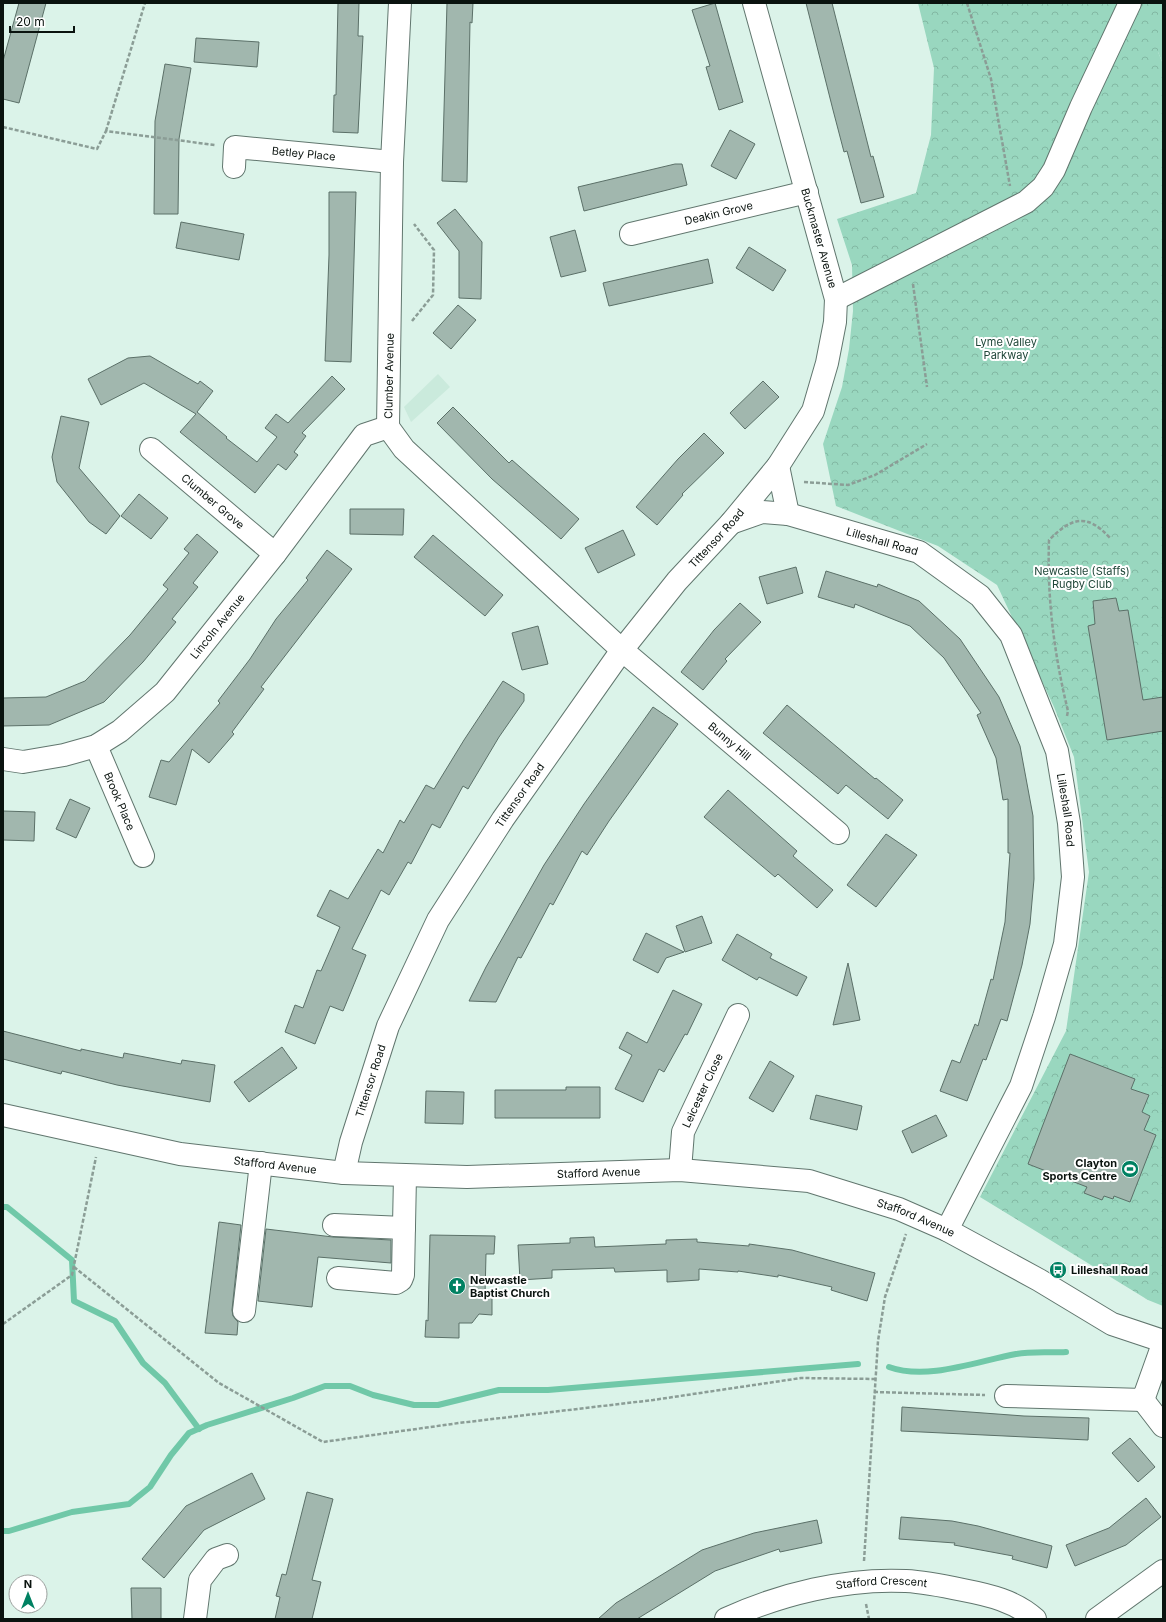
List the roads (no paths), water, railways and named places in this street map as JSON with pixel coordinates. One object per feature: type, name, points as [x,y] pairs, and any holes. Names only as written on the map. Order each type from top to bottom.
[{"type":"street","name":"Clumber Avenue","points":[[400,3],[392,162],[388,427],[404,449],[622,650]]},
{"type":"street","name":"Buckmaster Avenue","points":[[754,3],[836,299],[835,322],[831,342],[813,411],[780,473]]},
{"type":"street","points":[[836,299],[1026,202],[1042,187],[1054,170],[1081,107],[1130,3]]},
{"type":"street","name":"Betley Place","points":[[234,157],[392,162]]},
{"type":"street","name":"Deakin Grove","points":[[631,234],[807,192]]},
{"type":"street","name":"Lincoln Avenue","points":[[3,759],[23,762],[64,755],[96,746],[120,731],[165,692],[275,554],[364,436],[388,427]]},
{"type":"street","name":"Clumber Grove","points":[[151,448],[275,554]]},
{"type":"street","points":[[780,473],[788,514]]},
{"type":"street","name":"Tittensor Road","points":[[344,1173],[351,1142],[388,1026],[438,920],[503,819],[622,650],[677,581],[731,522],[780,473]]},
{"type":"street","name":"Lilleshall Road","points":[[731,522],[762,512],[788,514],[919,552],[980,596],[1011,635],[1057,751],[1069,823],[1073,877],[1065,944],[1044,1017],[1020,1086],[947,1230]]},
{"type":"street","name":"Bunny Hill","points":[[622,650],[838,833]]},
{"type":"street","name":"Brook Place","points":[[96,746],[143,856]]},
{"type":"street","name":"Leicester Close","points":[[680,1170],[683,1132],[738,1015]]},
{"type":"street","name":"Stafford Avenue","points":[[3,1115],[180,1154],[344,1173],[405,1176],[532,1176],[680,1170],[808,1181],[912,1215],[947,1230],[1039,1280],[1112,1324],[1163,1341]]},
{"type":"street","points":[[244,1311],[261,1163]]},
{"type":"street","points":[[338,1278],[396,1283],[400,1280],[403,1275],[405,1176]]},
{"type":"street","points":[[334,1225],[404,1228]]},
{"type":"street","points":[[1143,1400],[1163,1344]]},
{"type":"street","points":[[1006,1396],[1143,1400]]},
{"type":"street","points":[[1143,1400],[1163,1426]]},
{"type":"street","points":[[195,1619],[200,1580],[216,1559],[227,1555]]},
{"type":"street","points":[[1097,1619],[1163,1571]]},
{"type":"street","name":"Stafford Crescent","points":[[726,1619],[786,1597],[827,1588],[863,1582],[905,1581],[982,1593],[1011,1602],[1035,1619]]},
{"type":"waterway","points":[[3,1207],[7,1207],[72,1260],[74,1301],[115,1321],[143,1363],[165,1383],[199,1429]]},
{"type":"waterway","points":[[889,1367],[904,1371],[936,1371],[1022,1353],[1066,1352]]},
{"type":"waterway","points":[[3,1531],[9,1531],[72,1512],[129,1504],[150,1487],[171,1455],[189,1433],[207,1425],[293,1398],[325,1386],[350,1386],[373,1395],[414,1405],[438,1405],[499,1390],[548,1390],[858,1364]]},
{"type":"place","name":"Clayton Sports Centre","points":[[1130,1169]]},
{"type":"place","name":"Lilleshall Road","points":[[1058,1270]]},
{"type":"place","name":"Newcastle Baptist Church","points":[[457,1286]]},
{"type":"park label","name":"Lyme Valley Parkway","points":[[1006,348]]},
{"type":"park label","name":"Newcastle (Staffs) Rugby Club","points":[[1082,577]]}]
